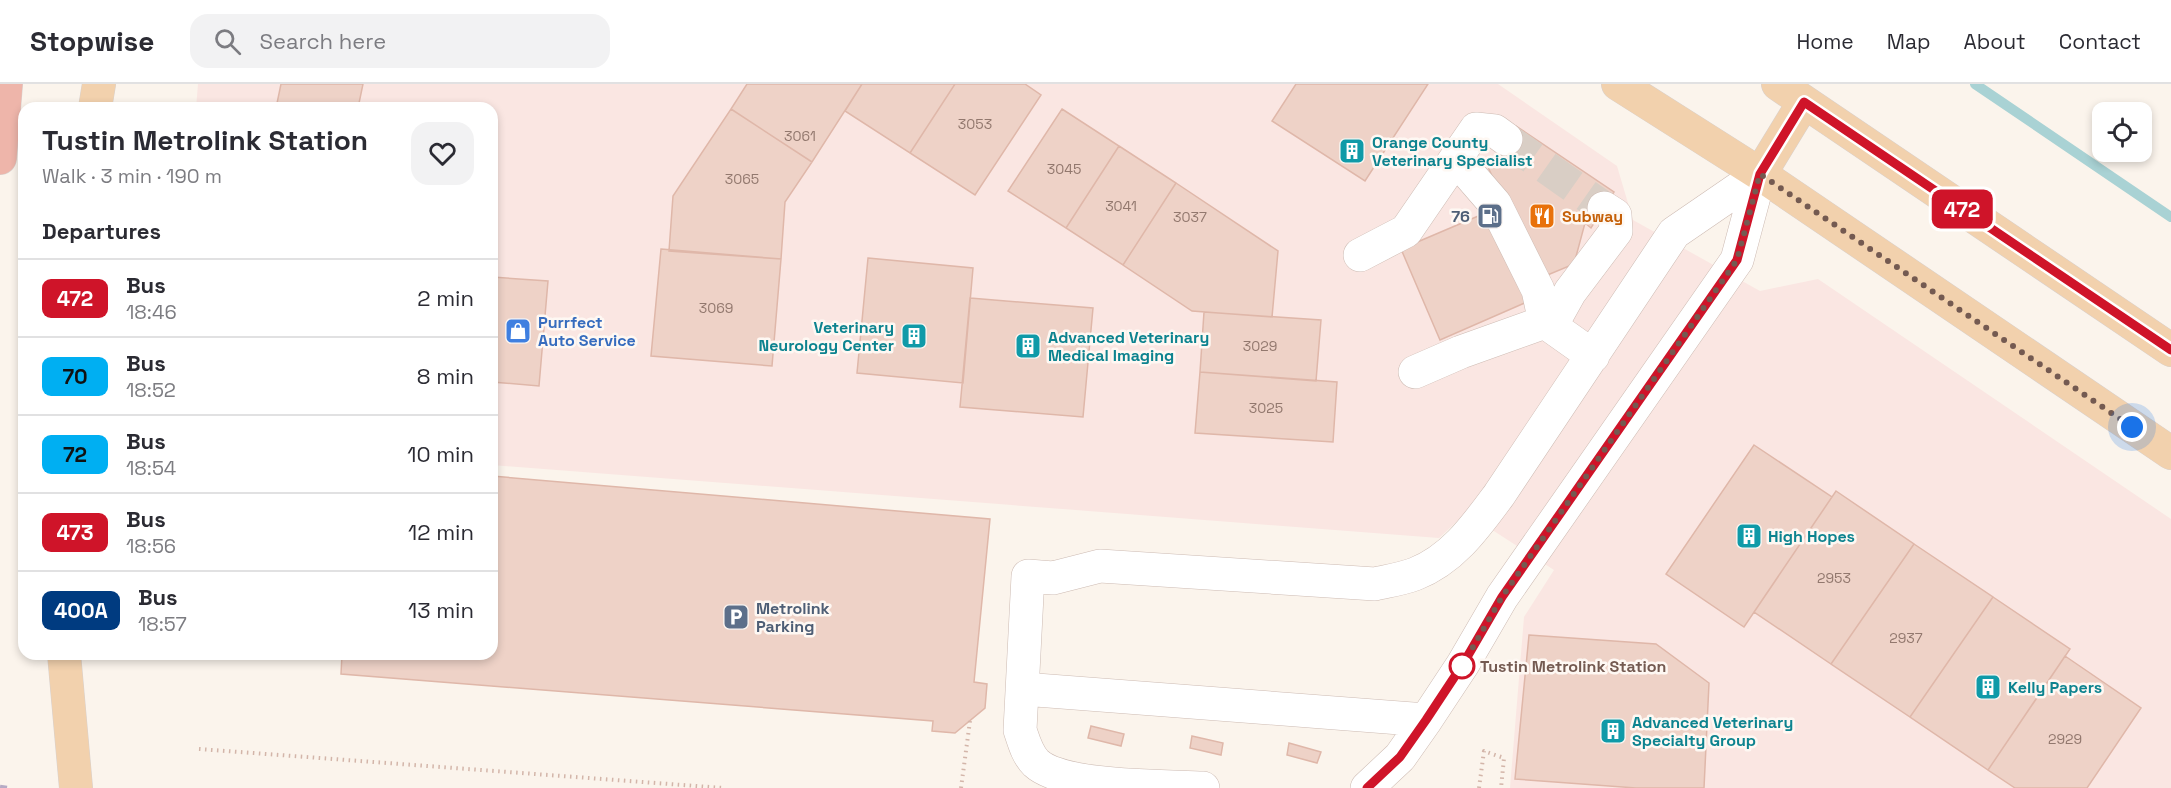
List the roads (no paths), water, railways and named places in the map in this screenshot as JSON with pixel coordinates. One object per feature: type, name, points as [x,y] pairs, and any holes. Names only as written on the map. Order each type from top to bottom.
[{"type":"highway","points":[[0,158],[6,84]]},
{"type":"main road","points":[[96,102],[99,84]]},
{"type":"main road","points":[[1618,84],[1760,174],[2171,453]]},
{"type":"main road","points":[[1760,174],[1791,93],[2171,350]]},
{"type":"main road","points":[[65,660],[76,788]]},
{"type":"lane","points":[[1360,255],[1406,231],[1476,129],[1495,131],[1506,139]]},
{"type":"lane","points":[[1456,159],[1495,204],[1538,290],[1548,324],[1593,356]]},
{"type":"lane","points":[[1203,788],[1081,781],[1055,775],[1036,763],[1025,747],[1020,730],[1028,576],[1053,578],[1100,566],[1375,585],[1415,574],[1439,562],[1456,549],[1477,526],[1674,233],[1760,174]]},
{"type":"lane","points":[[1367,788],[1400,757],[1426,720],[1463,664],[1502,597],[1737,260],[1760,174]]},
{"type":"lane","points":[[1415,372],[1461,352],[1548,324],[1616,231],[1615,215],[1604,208]]},
{"type":"lane","points":[[1023,689],[1426,720]]},
{"type":"waterway","points":[[1975,84],[2171,217]]},
{"type":"tunnel","points":[[1506,139],[1604,208]]},
{"type":"railway","points":[[0,787],[7,788]]},
{"type":"place","name":"Orange County Veterinary Specialist","points":[[1352,151]]},
{"type":"place","name":"76","points":[[1490,216]]},
{"type":"place","name":"Subway","points":[[1542,216]]},
{"type":"place","name":"Purrfect Auto Service","points":[[518,331]]},
{"type":"place","name":"Veterinary Neurology Center","points":[[914,336]]},
{"type":"place","name":"Advanced Veterinary Medical Imaging","points":[[1028,346]]},
{"type":"place","name":"High Hopes","points":[[1749,536]]},
{"type":"place","name":"Metrolink Parking","points":[[736,617]]},
{"type":"place","name":"Tustin Metrolink Station","points":[[1462,666]]},
{"type":"place","name":"Kelly Papers","points":[[1988,687]]},
{"type":"place","name":"Advanced Veterinary Specialty Group","points":[[1613,731]]}]
